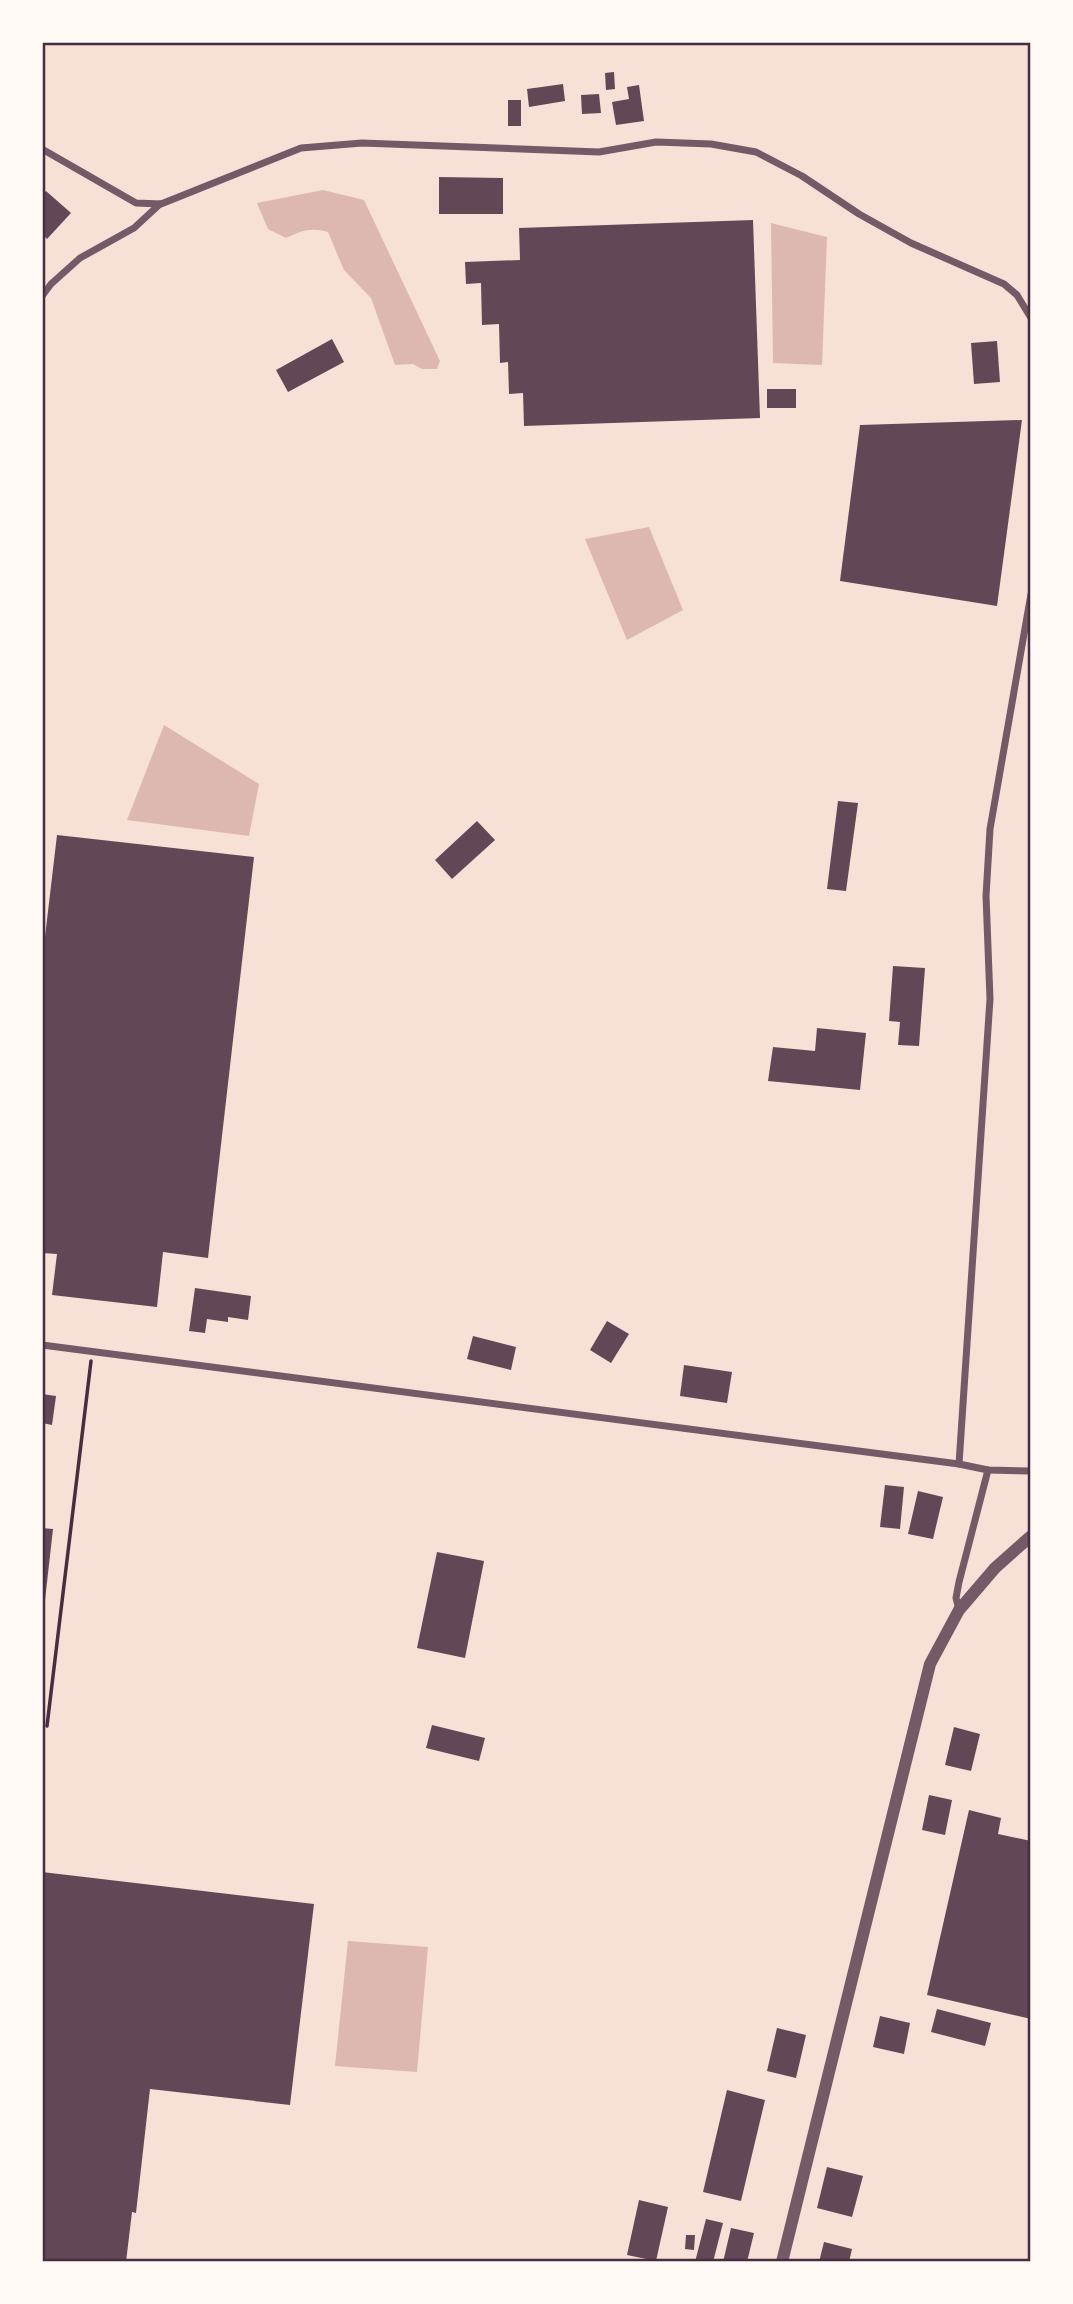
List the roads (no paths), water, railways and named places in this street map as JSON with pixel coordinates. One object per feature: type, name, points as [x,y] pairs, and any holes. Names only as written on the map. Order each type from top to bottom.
[{"type":"street","points":[[42,296],[51,284],[80,258],[134,228],[161,204],[302,148],[362,143],[599,152],[656,142],[712,144],[756,152],[802,176],[859,214],[911,243],[1004,284],[1017,295],[1031,318]]},
{"type":"street","points":[[42,149],[136,203],[161,204]]},
{"type":"street","points":[[959,1464],[990,999],[986,896],[990,829],[1031,594]]},
{"type":"street","points":[[42,1346],[959,1464],[988,1470],[1031,1471]]},
{"type":"street","points":[[959,1610],[956,1598],[959,1581],[988,1470]]},
{"type":"street","points":[[782,2262],[930,1664],[959,1610],[995,1569],[1031,1536]]}]
